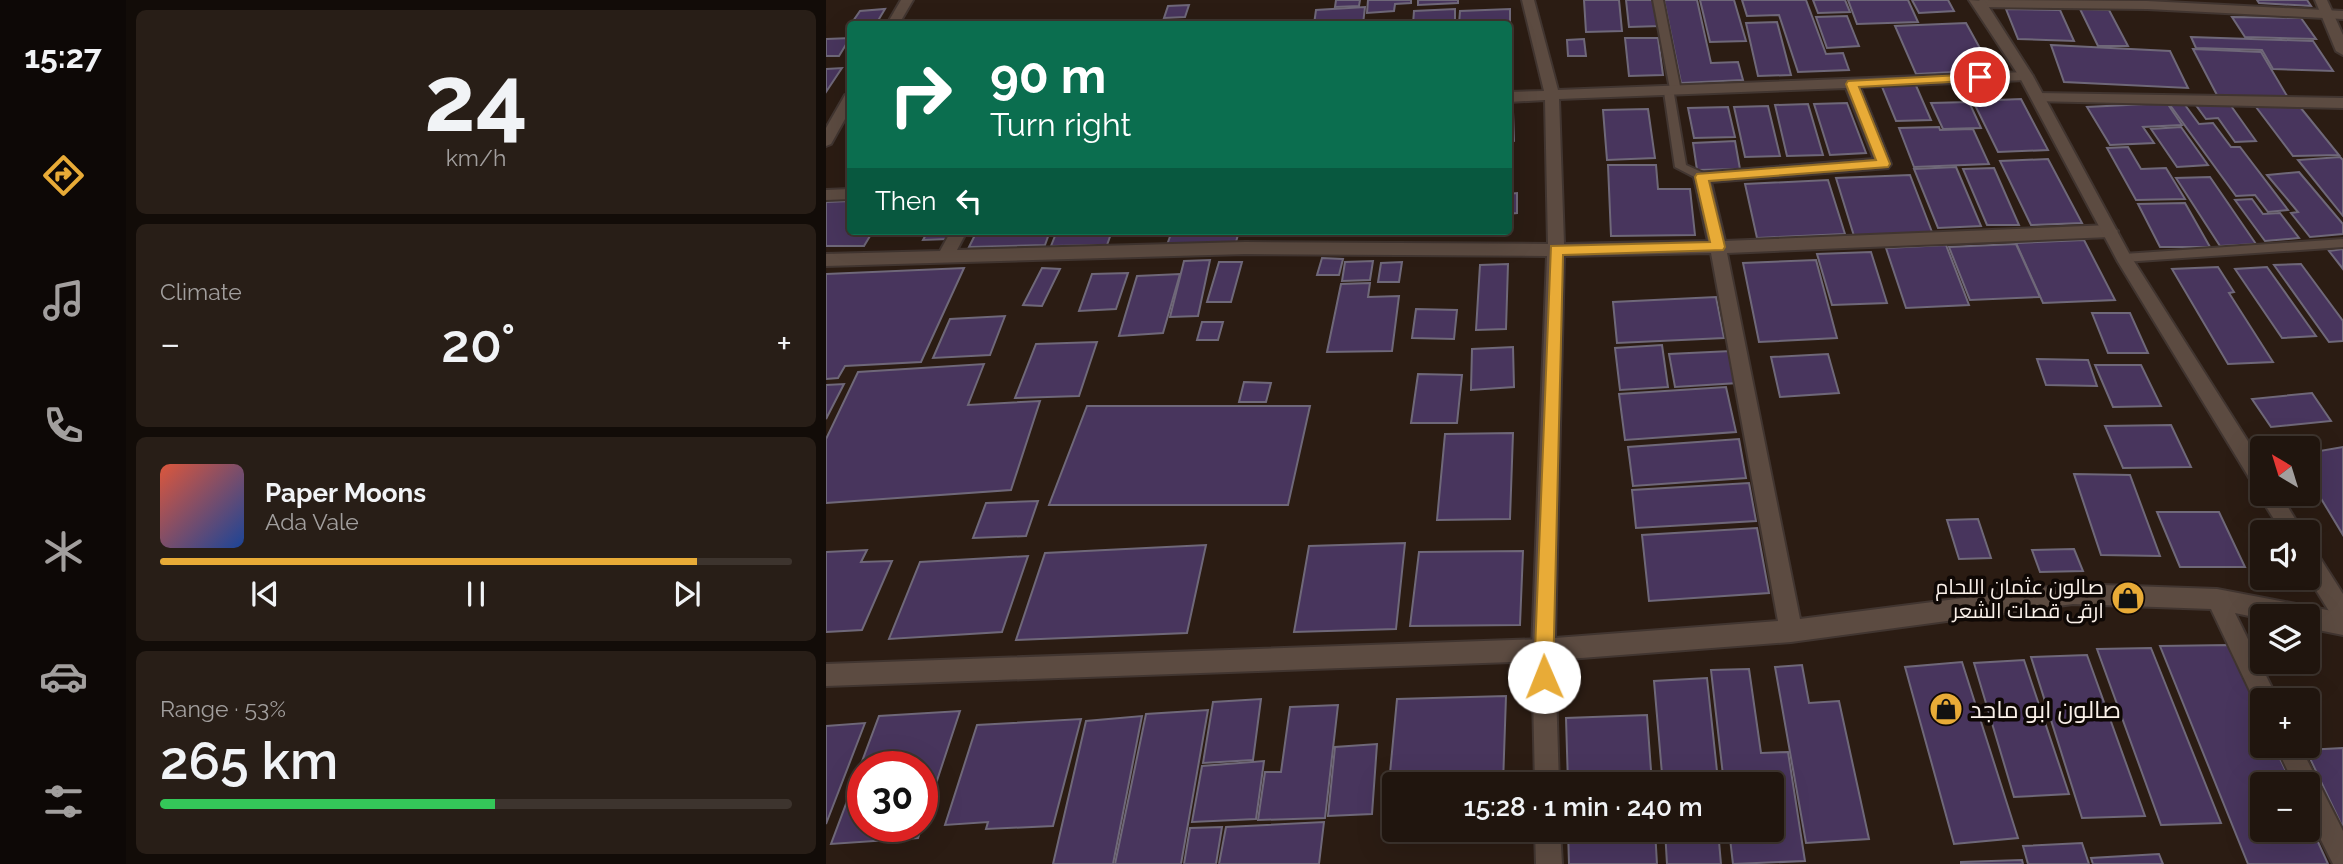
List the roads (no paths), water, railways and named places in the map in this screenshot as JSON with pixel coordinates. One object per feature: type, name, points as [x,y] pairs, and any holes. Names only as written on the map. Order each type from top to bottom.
[{"type":"street","points":[[895,21],[907,0]]},
{"type":"street","points":[[1528,0],[1552,96],[1556,250],[1543,650],[1547,772]]},
{"type":"street","points":[[2321,0],[2343,51]]},
{"type":"street","points":[[1978,2],[2147,5],[2343,15]]},
{"type":"street","points":[[1978,2],[2026,76],[2124,258],[2250,462]]},
{"type":"street","points":[[1512,97],[2026,76]]},
{"type":"street","points":[[1791,631],[1718,247],[1702,177],[1884,164],[1852,84]]},
{"type":"street","points":[[2038,98],[2343,103]]},
{"type":"street","points":[[826,141],[847,103]]},
{"type":"street","points":[[826,195],[847,194]]},
{"type":"street","points":[[826,260],[1334,239],[1556,250],[1718,247],[2110,231]]},
{"type":"street","points":[[944,257],[957,235]]},
{"type":"street","points":[[2320,577],[2343,614]]},
{"type":"street","points":[[826,675],[1543,650],[1791,631],[2073,594],[2217,599],[2250,606]]},
{"type":"street","points":[[2217,599],[2260,688]]},
{"type":"street","points":[[2320,619],[2343,624]]},
{"type":"street","points":[[2320,812],[2343,858]]},
{"type":"street","points":[[1548,842],[1549,864]]},
{"type":"lane","points":[[1658,0],[1681,167],[1702,177]]},
{"type":"lane","points":[[2124,258],[2343,243]]},
{"type":"place","name":"صالون عثمان اللحام ارقى قصات الشعر","points":[[2128,598]]},
{"type":"place","name":"صالون ابو ماجد","points":[[1946,709]]}]
